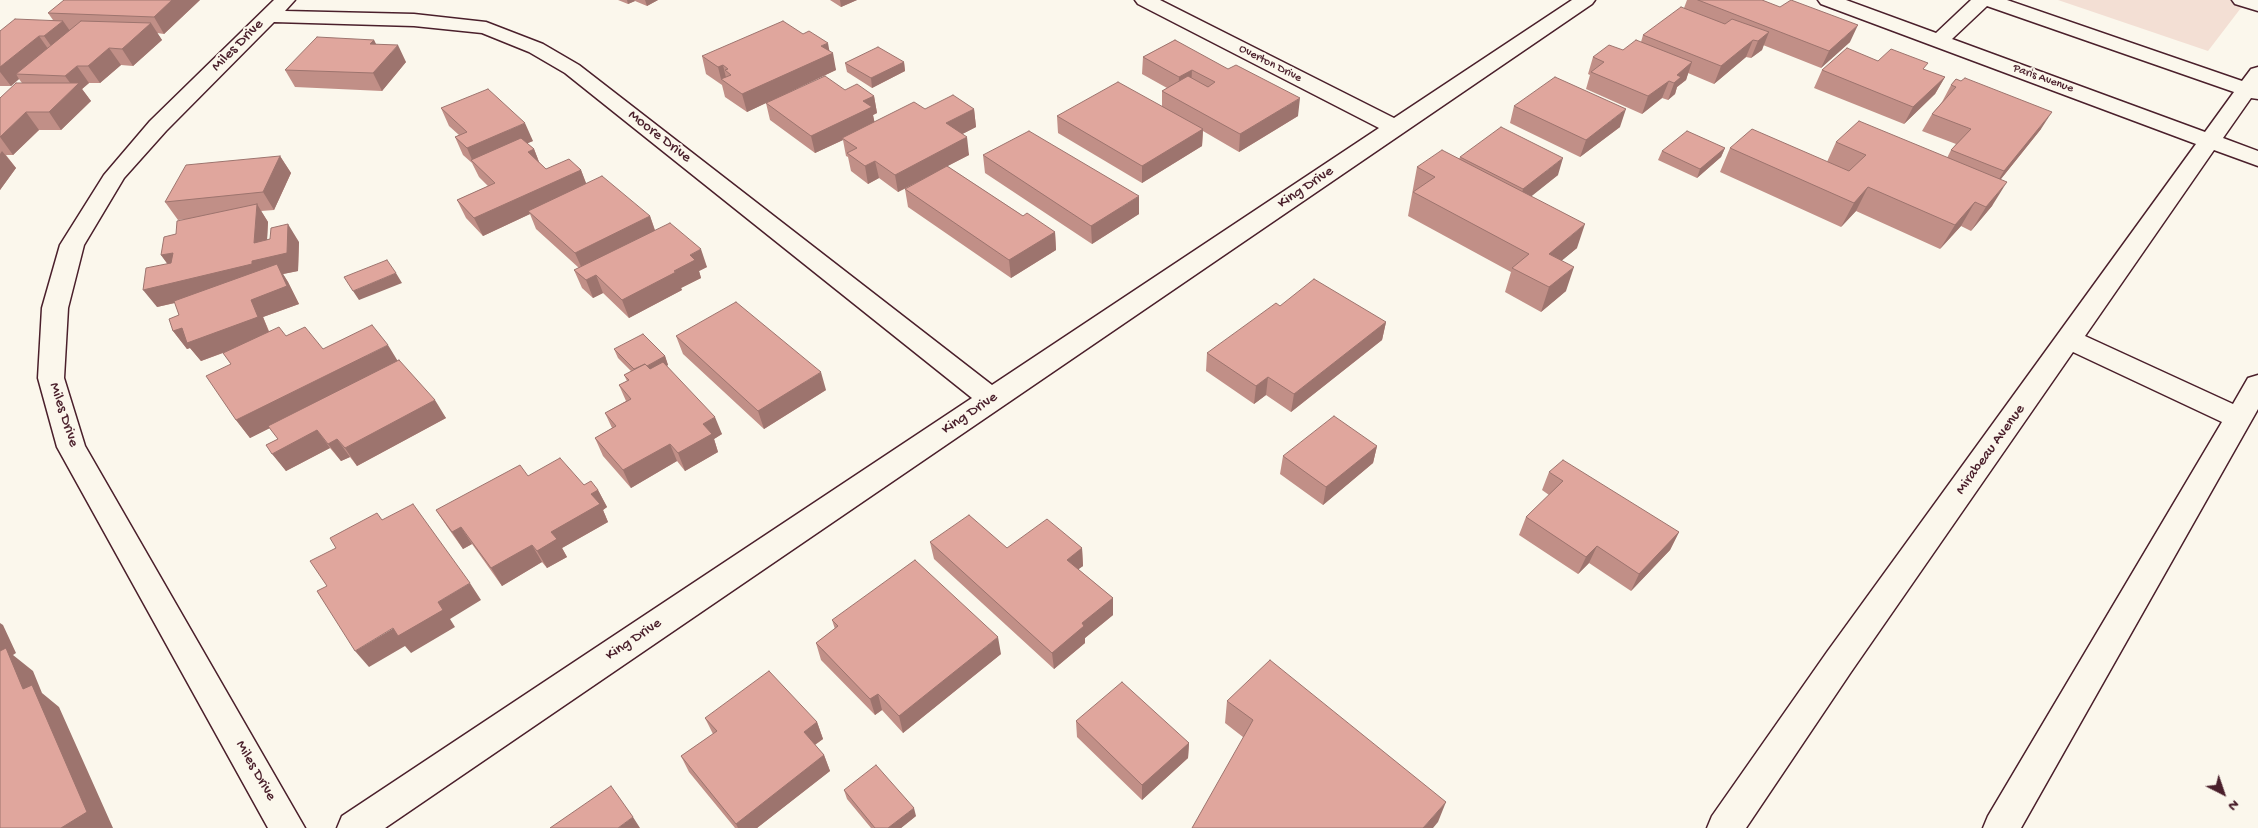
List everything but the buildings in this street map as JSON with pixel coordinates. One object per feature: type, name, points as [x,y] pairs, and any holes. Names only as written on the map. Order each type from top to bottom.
[{"type":"street","name":"Overton Drive","points":[[1145,0],[1396,128]]},
{"type":"street","name":"King Drive","points":[[355,828],[1585,0]]},
{"type":"street","name":"Paris Avenue","points":[[1828,0],[2258,159]]},
{"type":"street","points":[[1939,41],[1982,0]]},
{"type":"street","points":[[1988,0],[2138,43],[2254,85]]},
{"type":"street","points":[[2242,0],[2258,5]]},
{"type":"street","name":"Moore Drive","points":[[277,8],[486,28],[536,48],[572,69],[992,400]]},
{"type":"street","name":"Miles Drive","points":[[277,8],[158,126],[115,175],[72,245],[55,308],[51,378],[71,447],[287,828]]},
{"type":"street","name":"Mirabeau Avenue","points":[[1725,828],[1839,662],[2210,141],[2254,85]]},
{"type":"street","points":[[2070,340],[2239,418]]},
{"type":"street","points":[[2001,828],[2258,385]]},
{"type":"shaded area","points":[[2058,0],[2247,0],[2208,51]]}]
